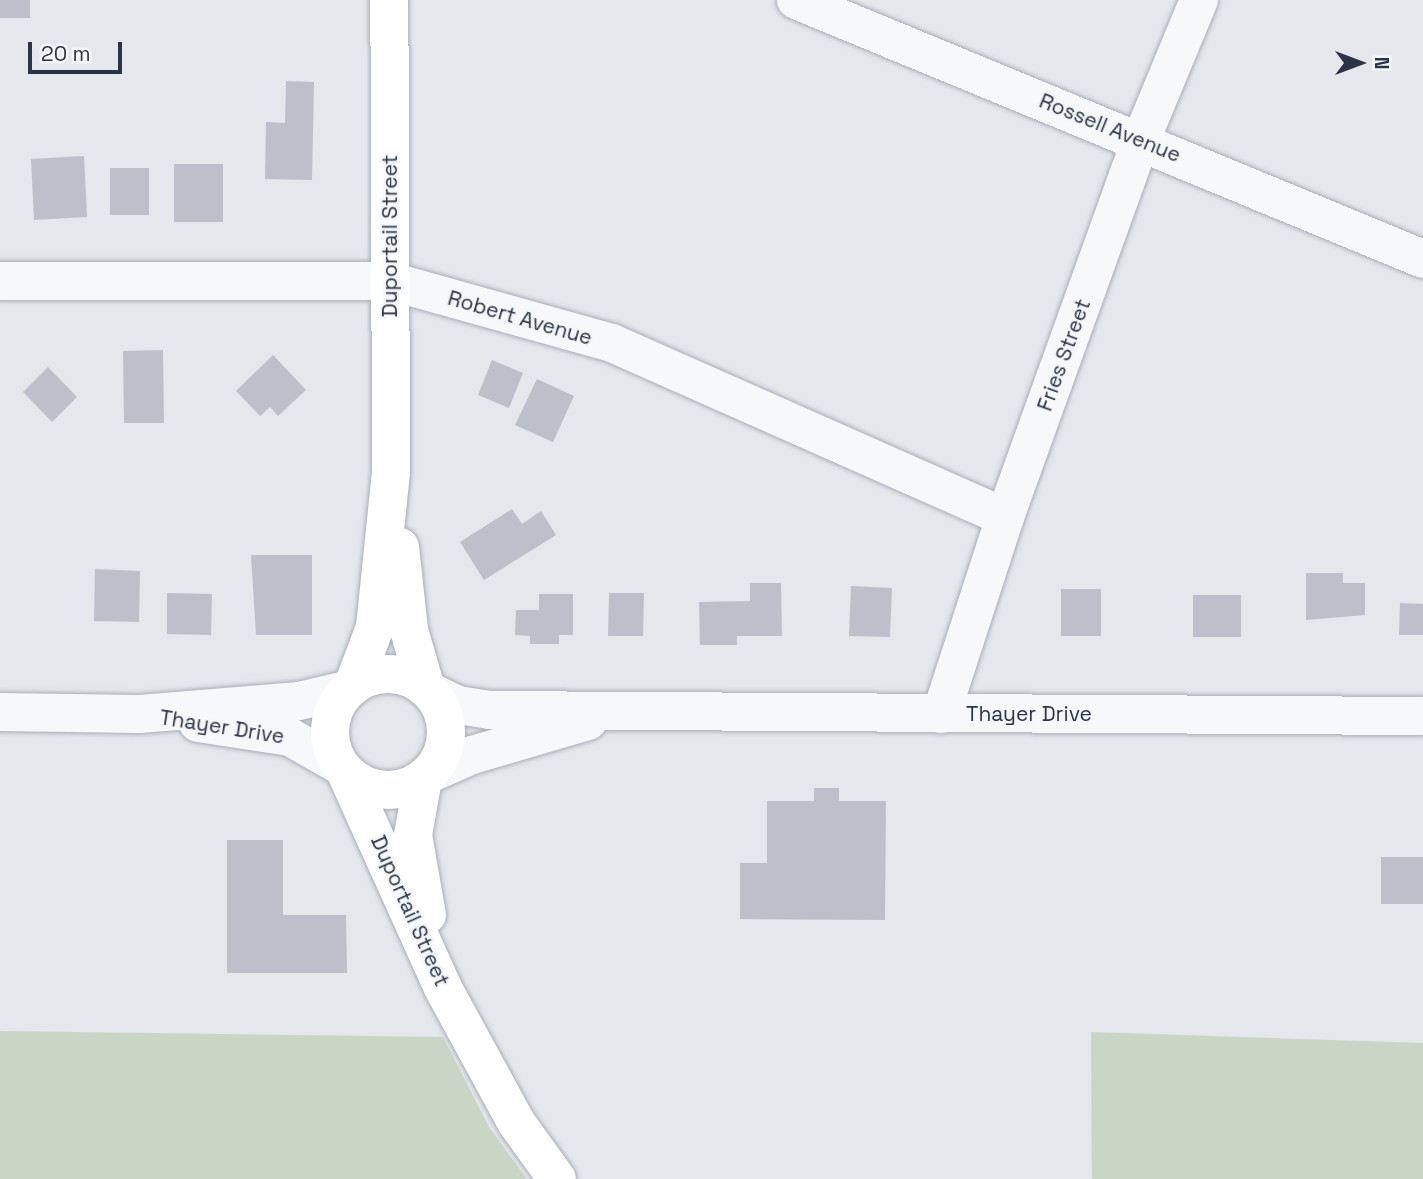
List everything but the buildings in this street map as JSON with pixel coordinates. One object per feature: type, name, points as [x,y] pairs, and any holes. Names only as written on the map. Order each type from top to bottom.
[{"type":"main road","name":"Duportail Street","points":[[389,0],[391,472],[406,612],[428,689]]},
{"type":"main road","name":"Duportail Street","points":[[350,686],[375,627],[391,472]]},
{"type":"main road","points":[[379,673],[399,674],[428,689],[447,727],[444,746],[427,776],[389,790],[371,788],[342,769],[331,747],[330,727],[334,708],[350,686],[379,673]]},
{"type":"main road","name":"Duportail Street","points":[[342,769],[424,951],[516,1122],[557,1179]]},
{"type":"main road","name":"Duportail Street","points":[[427,776],[413,818],[416,864],[439,956],[476,1048]]},
{"type":"street","name":"Rossell Avenue","points":[[796,0],[1141,140],[1423,259]]},
{"type":"street","name":"Fries Street","points":[[941,714],[1005,517],[1141,140],[1199,0]]},
{"type":"street","name":"Robert Avenue","points":[[0,281],[390,281],[612,343],[1005,517]]},
{"type":"street","name":"Thayer Drive","points":[[0,712],[140,714],[299,701],[350,686]]},
{"type":"street","name":"Thayer Drive","points":[[428,689],[474,708],[578,707],[635,712],[1423,716]]},
{"type":"street","name":"Thayer Drive","points":[[427,776],[498,746],[635,712]]},
{"type":"street","name":"Thayer Drive","points":[[140,714],[290,737],[342,769]]},
{"type":"green space","points":[[0,1031],[443,1037],[489,1127],[527,1179],[0,1179]]},
{"type":"green space","points":[[1091,1032],[1423,1043],[1423,1179],[1092,1179]]}]
